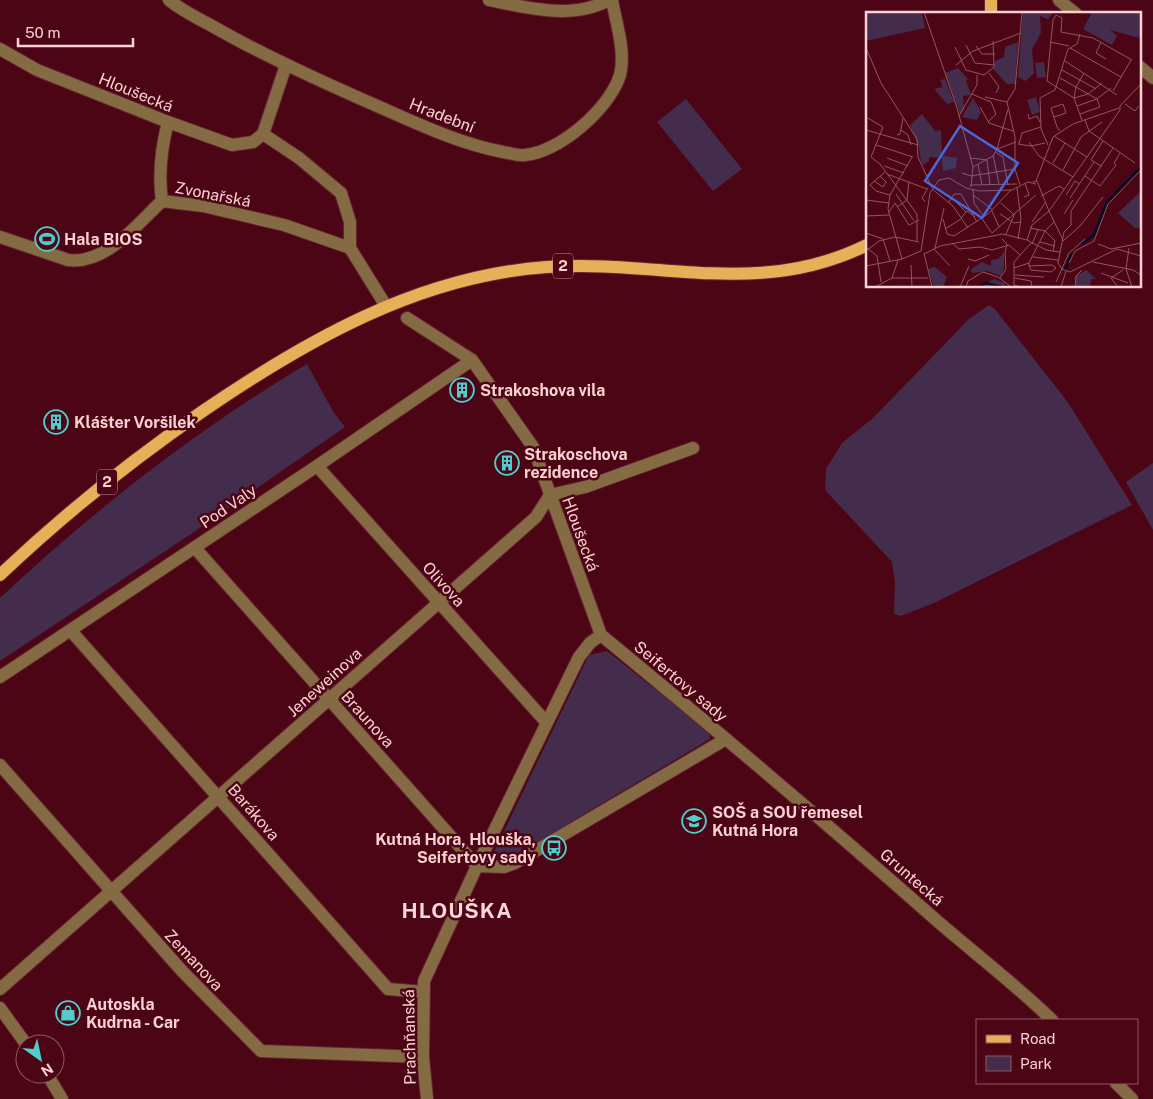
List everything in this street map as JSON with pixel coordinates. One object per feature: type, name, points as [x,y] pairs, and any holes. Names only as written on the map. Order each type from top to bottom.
[{"type":"main road","name":"2","points":[[0,575],[83,502],[167,436],[235,389],[299,350],[386,306],[477,276],[505,271],[576,266],[701,274],[758,274],[821,264],[866,245]]},
{"type":"street","name":"Hradební","points":[[170,0],[286,66],[452,138],[491,150],[523,155],[537,153],[570,134],[589,120],[612,92],[620,74],[622,52],[611,0]]},
{"type":"street","points":[[489,0],[541,10],[585,10],[611,0]]},
{"type":"street","points":[[1060,0],[1074,12]]},
{"type":"street","name":"Hloušecká","points":[[0,49],[37,70],[168,122],[232,144],[253,142],[263,134]]},
{"type":"street","points":[[286,66],[263,134],[298,158],[341,193],[350,222],[350,248],[386,306]]},
{"type":"street","points":[[1140,67],[1153,78]]},
{"type":"street","points":[[162,201],[159,178],[160,152],[168,122]]},
{"type":"street","name":"Zvonařská","points":[[0,236],[78,262],[90,259],[117,242],[162,201],[203,206],[284,225],[350,248]]},
{"type":"street","name":"Hloušecká","points":[[407,318],[472,360],[533,447],[601,635]]},
{"type":"street","name":"Pod Valy","points":[[0,677],[195,548],[472,360]]},
{"type":"street","points":[[550,495],[585,488],[693,448]]},
{"type":"street","name":"Olivova","points":[[317,466],[547,723]]},
{"type":"street","name":"Jeneweinova","points":[[0,989],[536,517],[550,495]]},
{"type":"street","name":"Braunova","points":[[195,548],[477,866]]},
{"type":"street","name":"Barákova","points":[[71,630],[388,989],[424,992]]},
{"type":"street","points":[[477,866],[579,657],[590,643],[601,635]]},
{"type":"street","name":"Seifertovy sady","points":[[477,866],[504,867],[516,863],[726,739],[601,635]]},
{"type":"street","name":"Gruntecká","points":[[726,739],[814,812],[1025,994],[1051,1019]]},
{"type":"street","name":"Zemanova","points":[[0,766],[213,1004],[262,1051],[423,1057]]},
{"type":"street","name":"Prachňanská","points":[[427,1099],[423,1057],[424,981],[477,866]]},
{"type":"street","points":[[0,1008],[19,1034]]},
{"type":"street","points":[[53,1084],[62,1099]]},
{"type":"street","points":[[1117,1084],[1132,1099]]},
{"type":"green space","points":[[686,99],[742,169],[713,191],[657,122]]},
{"type":"green space","points":[[989,305],[994,308],[1067,401],[1132,505],[934,603],[901,616],[894,614],[895,583],[892,562],[825,490],[826,469],[842,443],[873,418],[969,319]]},
{"type":"green space","points":[[307,364],[334,413],[345,427],[197,530],[0,661],[0,598],[72,533],[147,473],[225,416]]},
{"type":"green space","points":[[1153,463],[1153,530],[1126,482]]},
{"type":"green space","points":[[607,651],[709,732],[710,739],[514,856],[505,859],[492,856],[589,655]]},
{"type":"place","name":"Hala BIOS","points":[[47,239]]},
{"type":"place","name":"Strakoshova vila","points":[[462,390]]},
{"type":"place","name":"Klášter Voršilek","points":[[56,422]]},
{"type":"place","name":"Strakoschova rezidence","points":[[507,463]]},
{"type":"place","name":"SOŠ a SOU řemesel Kutná Hora","points":[[694,821]]},
{"type":"place","name":"Kutná Hora, Hlouška, Seifertovy sady","points":[[554,848]]},
{"type":"place","name":"Autoskla Kudrna - Car","points":[[68,1013]]},
{"type":"district","name":"HLOUŠKA","points":[[457,911]]}]
